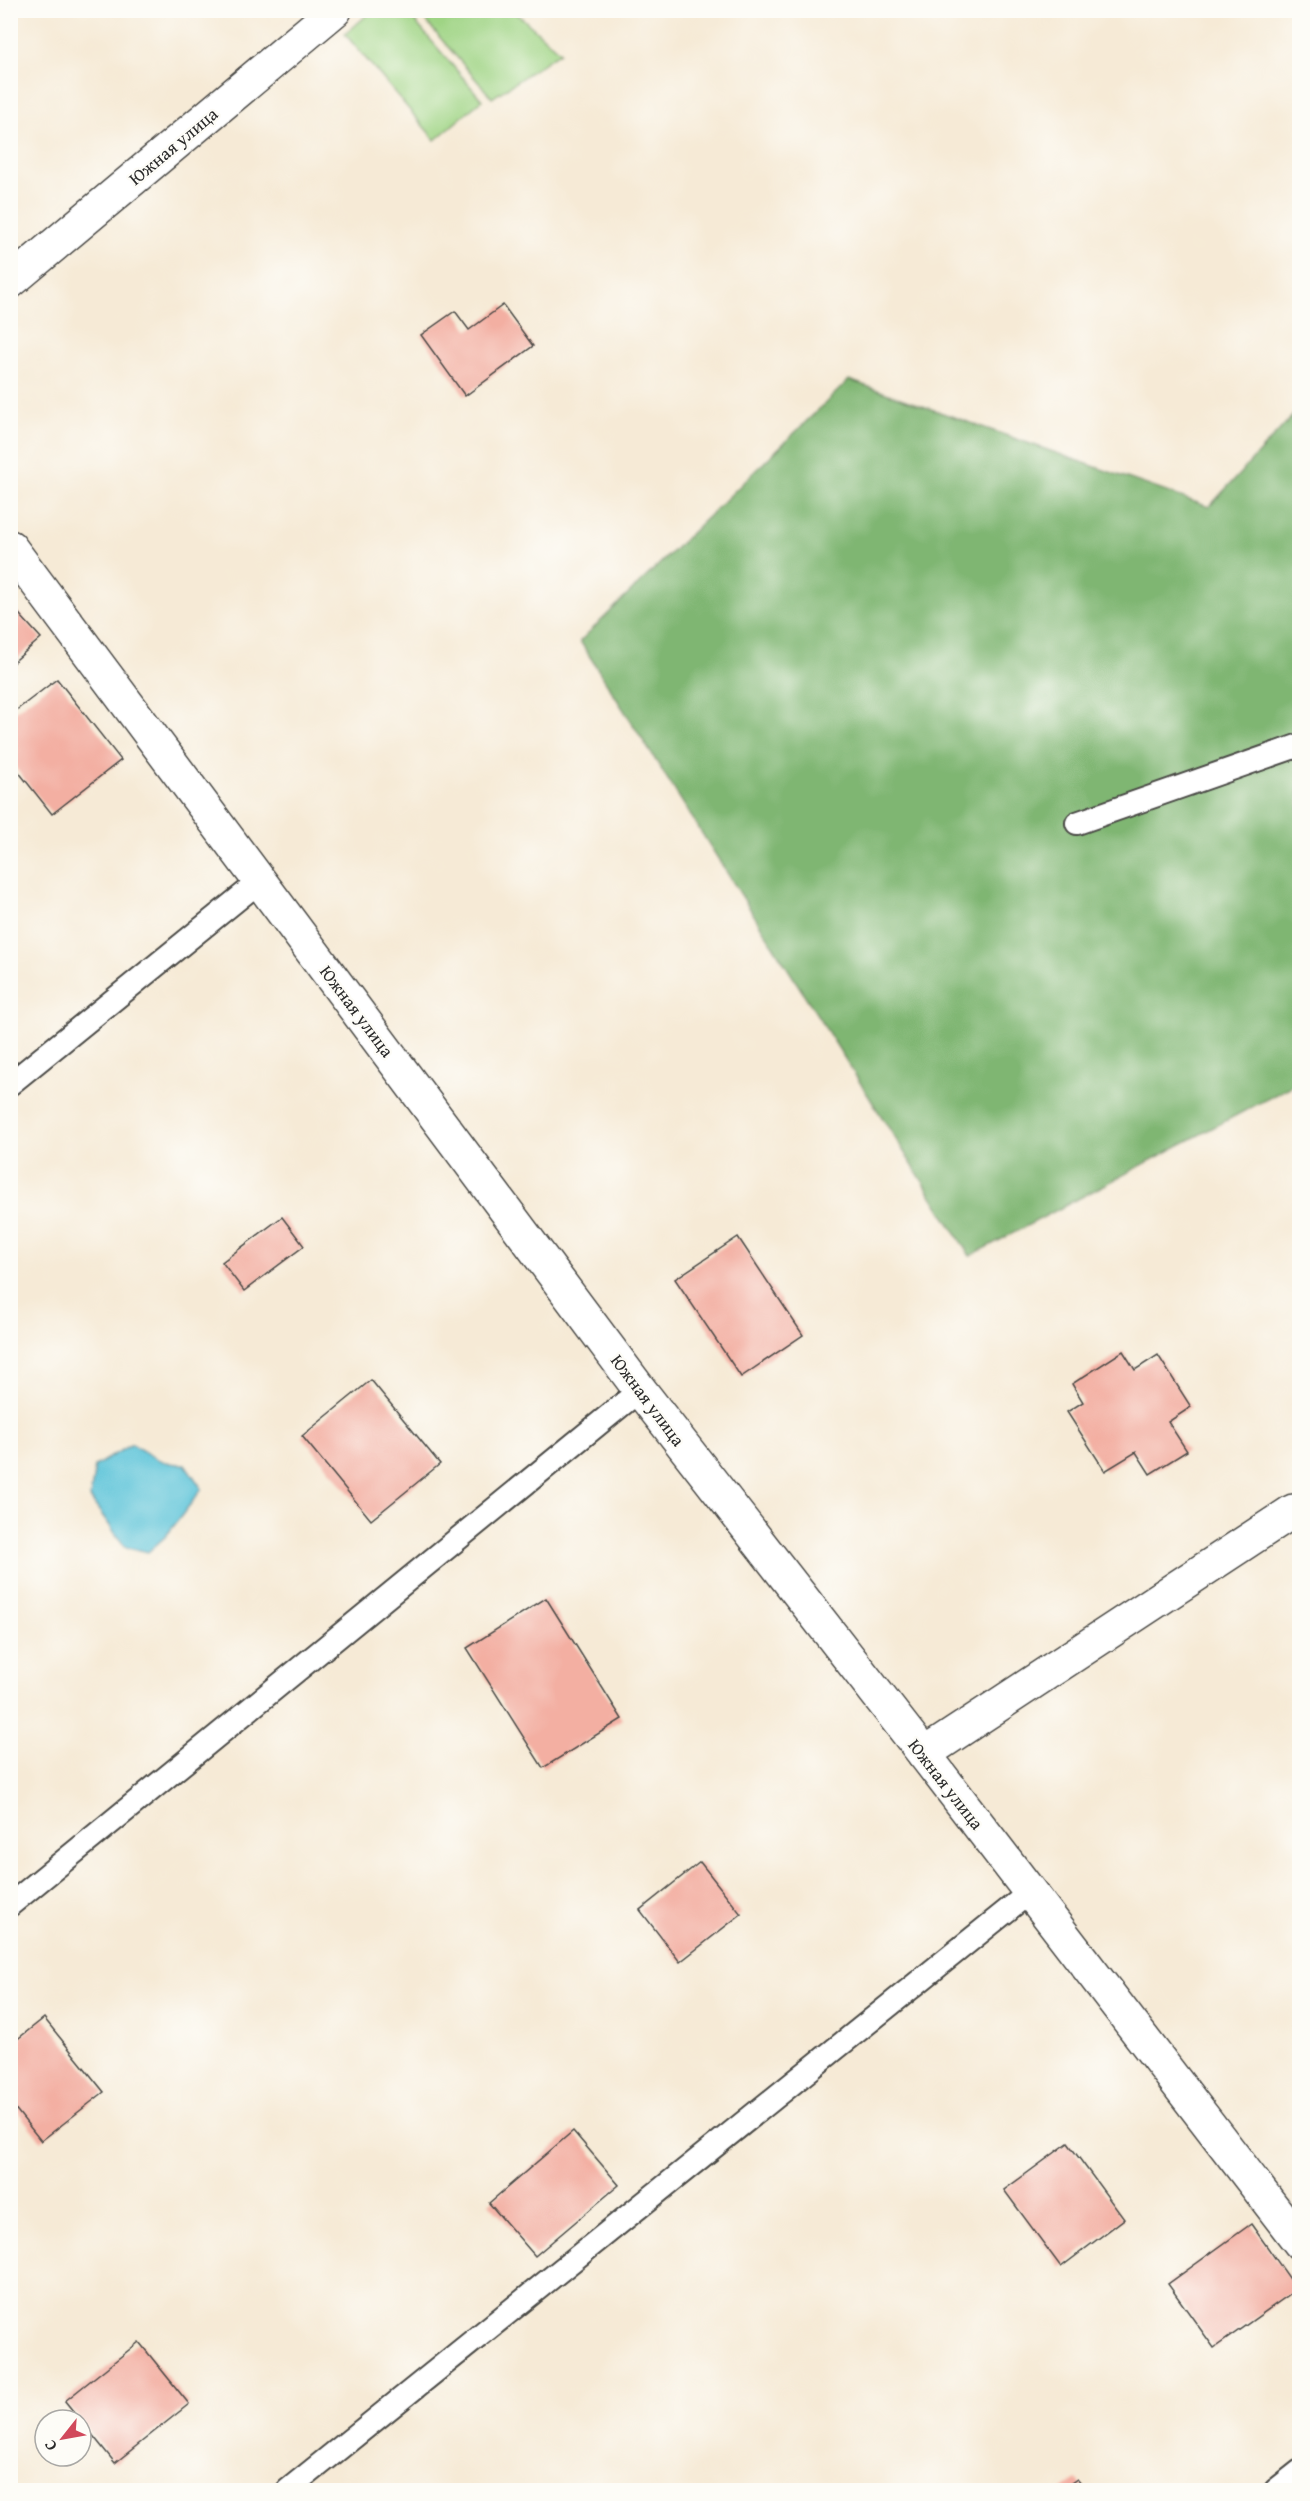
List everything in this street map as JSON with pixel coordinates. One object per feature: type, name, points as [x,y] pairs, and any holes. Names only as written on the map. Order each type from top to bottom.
[{"type":"street","name":"Южная улица","points":[[10,282],[335,10]]},
{"type":"street","name":"Южная улица","points":[[10,547],[640,1390],[924,1754],[1299,2243]]},
{"type":"street","points":[[924,1754],[1293,1511],[1299,1511]]},
{"type":"lane","points":[[1077,823],[1299,745]]},
{"type":"lane","points":[[10,1084],[260,881]]},
{"type":"lane","points":[[10,1905],[640,1390]]},
{"type":"lane","points":[[288,2490],[1030,1892]]},
{"type":"lane","points":[[1276,2490],[1299,2471]]},
{"type":"green space","points":[[373,10],[406,11],[482,100],[435,140],[345,34]]},
{"type":"green space","points":[[417,11],[514,11],[560,52],[492,98]]},
{"type":"green space","points":[[849,380],[1209,507],[1299,409],[1299,1082],[970,1256],[580,641]]},
{"type":"water","points":[[132,1444],[163,1461],[185,1464],[202,1489],[166,1536],[148,1552],[125,1547],[90,1498],[95,1466]]},
{"type":"building","points":[[503,305],[533,346],[465,396],[421,335],[455,311],[469,330]]},
{"type":"building","points":[[10,604],[41,638],[10,665]]},
{"type":"building","points":[[57,679],[121,760],[52,814],[10,761],[10,715]]},
{"type":"building","points":[[282,1217],[304,1246],[244,1291],[222,1262]]},
{"type":"building","points":[[738,1237],[803,1335],[741,1377],[675,1279]]},
{"type":"building","points":[[1123,1351],[1135,1370],[1158,1355],[1191,1407],[1168,1422],[1187,1451],[1150,1474],[1136,1452],[1105,1471],[1067,1412],[1083,1402],[1072,1384]]},
{"type":"building","points":[[371,1380],[440,1464],[371,1520],[302,1436]]},
{"type":"building","points":[[546,1598],[622,1719],[543,1768],[467,1648]]},
{"type":"building","points":[[700,1862],[741,1914],[680,1962],[640,1910]]},
{"type":"building","points":[[44,2018],[104,2092],[41,2141],[10,2102],[10,2045]]},
{"type":"building","points":[[573,2131],[619,2185],[535,2256],[489,2203]]},
{"type":"building","points":[[1068,2143],[1124,2219],[1061,2267],[1004,2190]]},
{"type":"building","points":[[1251,2224],[1297,2289],[1214,2348],[1168,2284]]},
{"type":"building","points":[[139,2342],[189,2404],[115,2463],[93,2436],[93,2408],[71,2408],[65,2401]]},
{"type":"building","points":[[1077,2479],[1086,2490],[1061,2490]]}]
